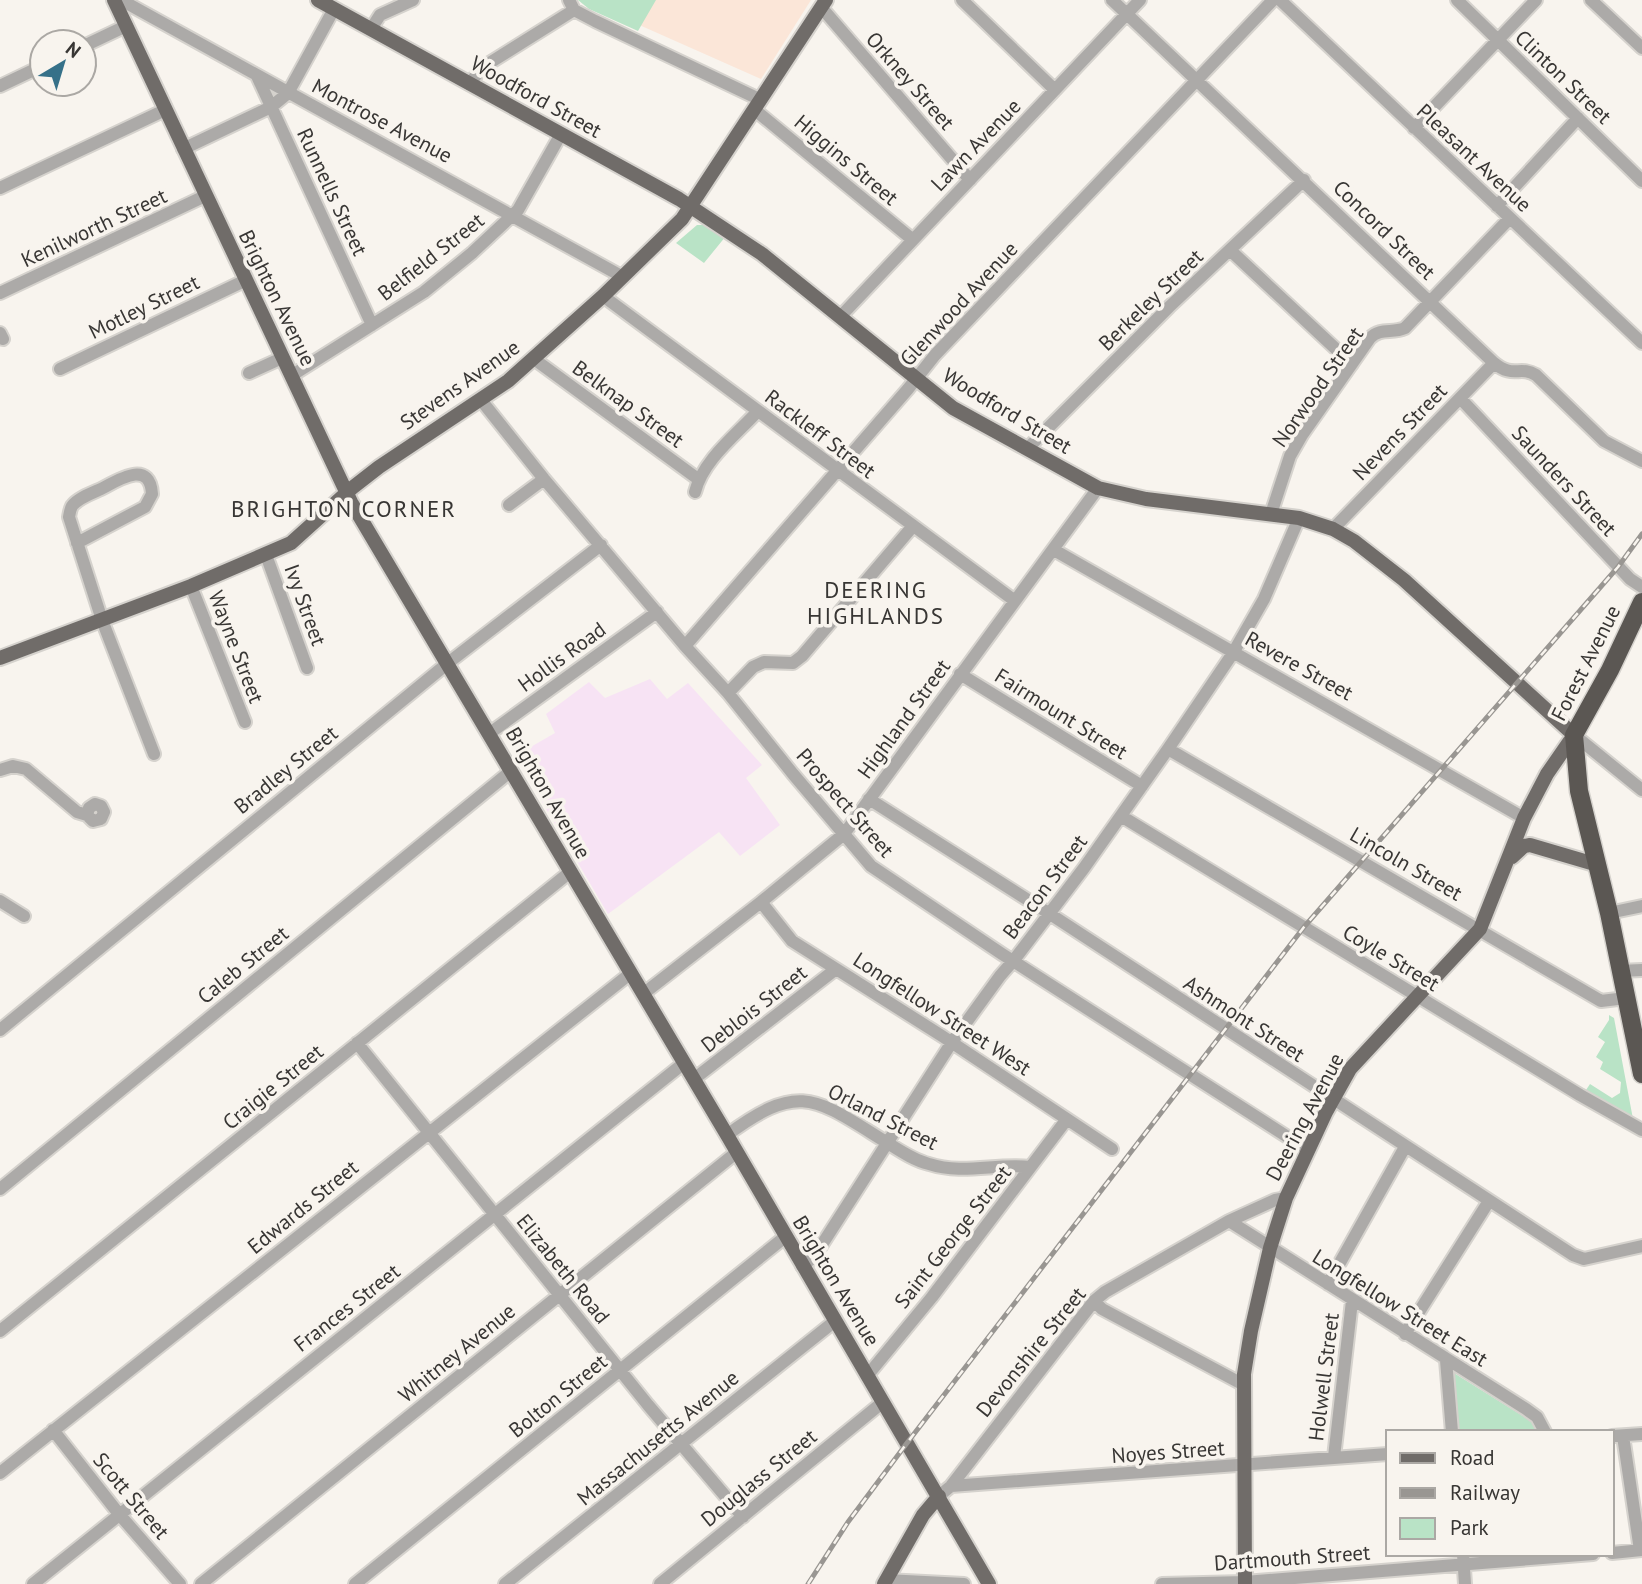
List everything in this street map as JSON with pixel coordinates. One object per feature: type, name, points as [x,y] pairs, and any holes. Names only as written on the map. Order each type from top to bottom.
[{"type":"highway","name":"Forest Avenue","points":[[1641,609],[1574,735],[1579,791],[1609,913],[1640,1053],[1642,1074]]},
{"type":"main road","name":"Brighton Avenue","points":[[114,0],[346,493],[694,1079],[989,1584]]},
{"type":"main road","name":"Woodford Street","points":[[318,0],[691,206],[762,254],[953,408],[1098,488],[1146,499],[1299,518],[1333,528],[1404,580],[1574,735]]},
{"type":"main road","name":"Stevens Avenue","points":[[0,658],[191,586],[291,543],[379,467],[481,400],[534,359],[670,232],[691,206],[824,4]]},
{"type":"main road","name":"Deering Avenue","points":[[1245,1583],[1244,1385],[1251,1331],[1270,1248],[1286,1198],[1350,1069],[1480,929],[1523,822],[1547,774],[1574,735]]},
{"type":"main road","points":[[1507,864],[1517,851],[1530,845],[1598,865]]},
{"type":"main road","points":[[885,1582],[923,1515],[939,1496]]},
{"type":"street","name":"Montrose Avenue","points":[[121,0],[623,277]]},
{"type":"street","points":[[371,29],[380,15],[414,0]]},
{"type":"street","points":[[962,0],[1055,90]]},
{"type":"street","name":"Concord Street","points":[[1112,0],[1494,363],[1507,372],[1530,371],[1604,441],[1642,461]]},
{"type":"street","name":"Lawn Avenue","points":[[840,317],[1140,0]]},
{"type":"street","name":"Glenwood Avenue","points":[[685,646],[935,355],[1273,0]]},
{"type":"street","name":"Pleasant Avenue","points":[[1280,0],[1642,343]]},
{"type":"street","name":"Clinton Street","points":[[1457,0],[1642,181]]},
{"type":"street","points":[[1414,128],[1536,0]]},
{"type":"street","points":[[1591,0],[1642,48]]},
{"type":"street","name":"Orkney Street","points":[[824,4],[970,180]]},
{"type":"street","points":[[469,83],[483,67],[571,5]]},
{"type":"street","name":"Higgins Street","points":[[571,5],[758,105],[913,240]]},
{"type":"street","points":[[183,149],[271,107],[288,93],[334,9]]},
{"type":"street","points":[[98,39],[126,26]]},
{"type":"street","points":[[0,86],[28,73]]},
{"type":"street","name":"Runnells Street","points":[[257,76],[372,325]]},
{"type":"street","points":[[0,188],[165,110]]},
{"type":"street","points":[[1497,206],[1578,118]]},
{"type":"street","name":"Belfield Street","points":[[291,376],[446,275],[514,215],[561,134]]},
{"type":"street","name":"Berkeley Street","points":[[1027,449],[1304,180]]},
{"type":"street","name":"Kenilworth Street","points":[[0,293],[205,196]]},
{"type":"street","name":"Norwood Street","points":[[1271,514],[1290,456],[1302,435],[1376,332],[1405,328],[1510,218]]},
{"type":"street","points":[[1230,250],[1352,365]]},
{"type":"street","name":"Motley Street","points":[[60,369],[244,281]]},
{"type":"street","name":"Rackleff Street","points":[[603,296],[1015,601]]},
{"type":"street","points":[[249,373],[282,358]]},
{"type":"street","name":"Belknap Street","points":[[534,359],[697,486],[718,455],[758,411]]},
{"type":"street","name":"Nevens Street","points":[[1333,528],[1494,363]]},
{"type":"street","name":"Saunders Street","points":[[1460,398],[1630,579],[1642,587]]},
{"type":"street","name":"Prospect Street","points":[[481,400],[544,480],[685,646],[729,693],[879,873],[1308,1150]]},
{"type":"street","points":[[78,543],[148,505],[152,491],[147,480],[139,474],[127,475],[75,503],[69,517],[102,620],[154,754]]},
{"type":"street","points":[[509,505],[544,480]]},
{"type":"street","name":"Highland Street","points":[[643,994],[844,834],[1098,488]]},
{"type":"street","name":"Beacon Street","points":[[802,1266],[814,1257],[952,1042],[1121,816],[1233,653],[1264,598],[1299,518]]},
{"type":"street","points":[[729,693],[753,667],[764,662],[793,663],[802,656],[913,526]]},
{"type":"street","name":"Bradley Street","points":[[0,1030],[448,663],[601,545]]},
{"type":"street","name":"Revere Street","points":[[1054,550],[1523,822]]},
{"type":"street","name":"Ivy Street","points":[[266,555],[307,668]]},
{"type":"street","name":"Wayne Street","points":[[191,586],[244,722]]},
{"type":"street","name":"Hollis Road","points":[[490,733],[657,612]]},
{"type":"street","name":"Fairmount Street","points":[[960,674],[1142,786]]},
{"type":"street","name":"Woodford Street","points":[[1574,735],[1642,790]]},
{"type":"street","name":"Lincoln Street","points":[[1168,749],[1601,1001],[1626,998]]},
{"type":"street","points":[[0,770],[10,766],[23,767],[77,812],[87,814]]},
{"type":"street","name":"Caleb Street","points":[[0,1189],[511,771]]},
{"type":"street","name":"Ashmont Street","points":[[869,799],[1578,1258],[1642,1246]]},
{"type":"street","name":"Coyle Street","points":[[1121,816],[1642,1130]]},
{"type":"street","points":[[1523,822],[1530,845]]},
{"type":"street","name":"Craigie Street","points":[[0,1331],[570,872]]},
{"type":"street","points":[[0,901],[24,916]]},
{"type":"street","name":"Longfellow Street West","points":[[761,902],[792,941],[952,1042],[1112,1149]]},
{"type":"street","points":[[1609,913],[1642,906]]},
{"type":"street","name":"Deblois Street","points":[[694,1079],[836,969]]},
{"type":"street","points":[[1620,971],[1642,970]]},
{"type":"street","name":"Edwards Street","points":[[0,1473],[631,973]]},
{"type":"street","name":"Elizabeth Road","points":[[357,1043],[681,1445],[743,1517]]},
{"type":"street","name":"Frances Street","points":[[33,1584],[684,1063]]},
{"type":"street","name":"Orland Street","points":[[727,1135],[760,1112],[792,1100],[821,1105],[921,1161],[942,1168],[973,1170],[1014,1165],[1030,1167]]},
{"type":"street","name":"Saint George Street","points":[[867,1376],[940,1287],[1067,1119]]},
{"type":"street","points":[[1328,1284],[1405,1147]]},
{"type":"street","name":"Whitney Avenue","points":[[201,1584],[737,1152]]},
{"type":"street","name":"Devonshire Street","points":[[939,1496],[951,1486],[1094,1300],[1229,1222],[1275,1200],[1286,1198]]},
{"type":"street","points":[[1405,1334],[1489,1201]]},
{"type":"street","name":"Longfellow Street East","points":[[1229,1222],[1537,1417],[1544,1430]]},
{"type":"street","name":"Bolton Street","points":[[355,1584],[785,1237]]},
{"type":"street","points":[[1094,1300],[1102,1309],[1244,1385]]},
{"type":"street","name":"Holwell Street","points":[[1334,1457],[1352,1301]]},
{"type":"street","name":"Massachusetts Avenue","points":[[505,1584],[835,1321]]},
{"type":"street","points":[[1446,1360],[1452,1430]]},
{"type":"street","name":"Douglass Street","points":[[660,1584],[883,1402]]},
{"type":"street","name":"Scott Street","points":[[53,1430],[119,1514],[180,1584]]},
{"type":"street","points":[[1614,1553],[1641,1550],[1618,1436],[1642,1434]]},
{"type":"street","name":"Noyes Street","points":[[951,1486],[1386,1454]]},
{"type":"street","name":"Dartmouth Street","points":[[1162,1584],[1245,1583],[1464,1560],[1550,1556]]},
{"type":"street","points":[[1464,1560],[1465,1584]]},
{"type":"street","points":[[885,1582],[964,1584]]},
{"type":"shaded area","points":[[583,0],[811,0],[761,79]]},
{"type":"shaded area","points":[[650,679],[667,699],[688,683],[762,765],[746,778],[780,825],[740,856],[719,832],[608,914],[515,756],[555,733],[546,714],[589,682],[605,698]]},
{"type":"green space","points":[[578,0],[656,0],[638,31],[589,9]]},
{"type":"green space","points":[[697,225],[706,225],[726,236],[704,263],[676,243]]},
{"type":"green space","points":[[1609,1015],[1614,1018],[1633,1119],[1586,1090],[1590,1084],[1612,1098],[1620,1093],[1621,1082],[1600,1069],[1603,1062],[1596,1057],[1605,1042],[1598,1037],[1609,1020]]},
{"type":"green space","points":[[1454,1373],[1531,1421],[1539,1430],[1456,1430]]},
{"type":"railway","points":[[808,1584],[848,1522],[907,1443],[1304,927],[1618,567],[1642,534]]},
{"type":"district","name":"BRIGHTON CORNER","points":[[344,509]]},
{"type":"district","name":"DEERING HIGHLANDS","points":[[876,603]]}]
